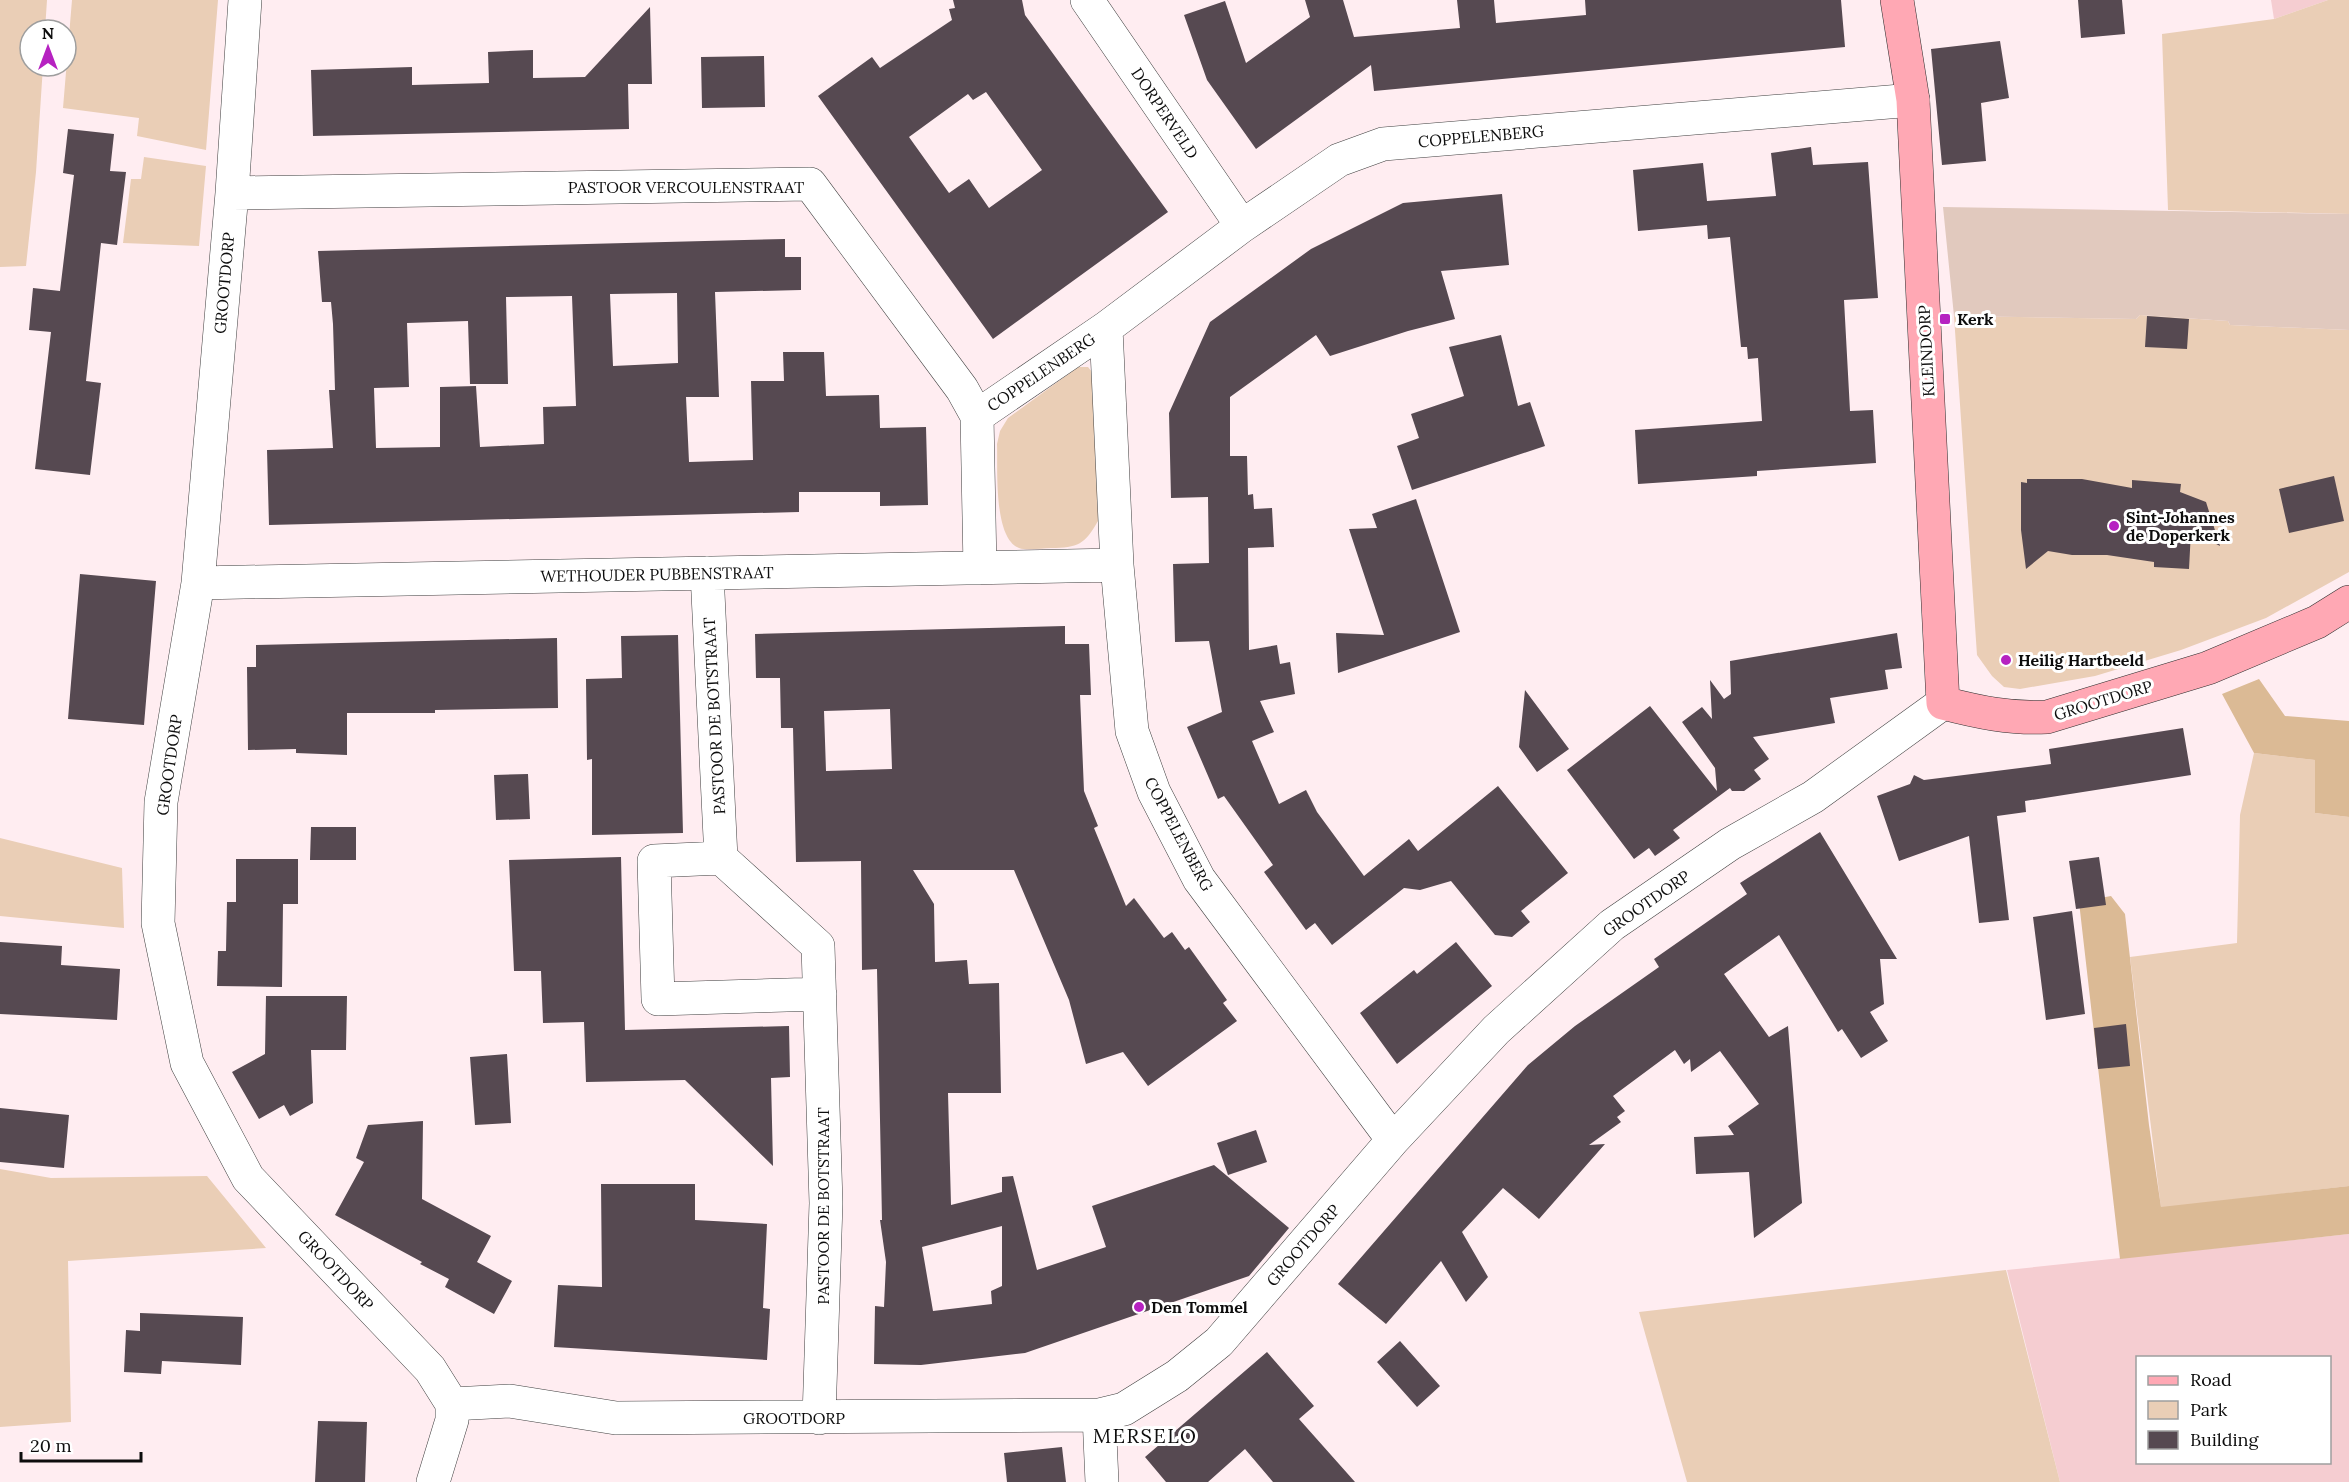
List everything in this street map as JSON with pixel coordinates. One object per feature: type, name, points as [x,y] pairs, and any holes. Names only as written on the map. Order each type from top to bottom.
[{"type":"street","name":"GROOTDORP","points":[[245,0],[232,193],[198,583],[161,802],[158,923],[187,1062],[248,1178],[430,1369],[452,1404],[510,1401],[616,1418],[1099,1415],[1124,1409],[1177,1376],[1219,1342],[1393,1140],[1496,1030],[1612,925],[1730,844],[1813,797],[1944,703],[1993,715],[2025,718],[2047,717],[2208,668],[2317,622],[2349,602]]},
{"type":"street","name":"DORPERVELD","points":[[1087,0],[1242,226]]},
{"type":"street","name":"KLEINDORP","points":[[1897,0],[1913,100],[1944,703]]},
{"type":"street","name":"COPPELENBERG","points":[[977,416],[1106,328],[1242,226],[1339,160],[1383,144],[1913,100]]},
{"type":"street","name":"PASTOOR VERCOULENSTRAAT","points":[[232,193],[810,184],[962,389],[977,416],[980,568]]},
{"type":"street","name":"COPPELENBERG","points":[[1106,328],[1117,565],[1132,731],[1154,792],[1199,879],[1393,1140]]},
{"type":"street","name":"WETHOUDER PUBBENSTRAAT","points":[[198,583],[1117,565]]},
{"type":"street","name":"PASTOOR DE BOTSTRAAT","points":[[707,573],[721,858],[818,946],[826,1203],[819,1418]]},
{"type":"street","points":[[721,858],[654,861],[658,999],[820,994]]},
{"type":"street","points":[[433,1482],[453,1420],[452,1404]]},
{"type":"street","points":[[1099,1415],[1102,1482]]},
{"type":"shaded area","points":[[2271,0],[2328,0],[2274,19]]},
{"type":"shaded area","points":[[1943,207],[2349,214],[2349,330],[2230,325],[2228,321],[2140,315],[2136,319],[1954,316]]},
{"type":"shaded area","points":[[2259,679],[2285,716],[2349,721],[2349,817],[2315,813],[2315,760],[2254,753],[2222,694]]},
{"type":"shaded area","points":[[2111,896],[2125,914],[2149,1125],[2161,1207],[2349,1186],[2349,1234],[2120,1259],[2079,902]]},
{"type":"shaded area","points":[[2349,1234],[2349,1482],[2060,1482],[2007,1270]]},
{"type":"green space","points":[[0,0],[47,0],[46,18],[18,18],[18,78],[42,78],[36,172],[26,266],[0,267]]},
{"type":"green space","points":[[72,0],[218,0],[206,150],[137,136],[139,118],[63,108],[66,78],[78,78],[78,18],[70,18]]},
{"type":"green space","points":[[2328,0],[2349,0],[2349,214],[2168,210],[2162,34],[2274,19]]},
{"type":"green space","points":[[144,157],[206,166],[199,246],[123,243],[131,179],[141,179]]},
{"type":"green space","points":[[2140,315],[2228,321],[2230,325],[2349,330],[2349,572],[2266,618],[2181,650],[2095,676],[2020,689],[2004,687],[1992,676],[1977,655],[1954,316],[2136,319]]},
{"type":"green space","points":[[1078,367],[1088,367],[1096,377],[1098,521],[1085,540],[1074,546],[1019,548],[1011,542],[1001,517],[997,469],[997,444],[1000,431],[1008,418]]},
{"type":"green space","points":[[2254,753],[2315,760],[2315,813],[2349,817],[2349,1186],[2161,1208],[2130,957],[2237,943],[2240,815]]},
{"type":"green space","points":[[0,838],[122,868],[124,928],[0,916]]},
{"type":"green space","points":[[0,1169],[51,1178],[207,1176],[266,1248],[68,1261],[71,1422],[0,1427]]},
{"type":"green space","points":[[2006,1270],[2060,1482],[1687,1482],[1639,1312]]},
{"type":"building","points":[[953,0],[1022,0],[1025,15],[1168,212],[993,339],[818,96],[872,57],[880,68],[952,20],[949,9],[955,8]],"holes":[[[986,92],[1042,170],[989,208],[969,179],[949,193],[909,137],[968,94],[973,100]]]},
{"type":"building","points":[[1305,0],[1343,0],[1354,37],[1460,28],[1457,0],[1494,0],[1496,23],[1586,15],[1585,0],[1841,0],[1845,47],[1374,91],[1371,65],[1256,149],[1207,80],[1184,15],[1225,1],[1246,63],[1310,17]]},
{"type":"building","points":[[2078,0],[2122,0],[2125,34],[2081,38]]},
{"type":"building","points":[[650,7],[652,84],[628,84],[629,129],[313,136],[311,70],[412,67],[412,85],[489,83],[488,52],[533,50],[533,78],[585,77]]},
{"type":"building","points":[[2000,41],[2009,98],[1981,103],[1986,161],[1942,165],[1931,49]]},
{"type":"building","points":[[764,56],[765,107],[702,108],[701,57]]},
{"type":"building","points":[[68,129],[114,134],[110,171],[126,172],[117,245],[101,243],[86,381],[101,383],[90,475],[35,469],[51,332],[29,330],[33,288],[60,291],[74,175],[63,173]]},
{"type":"building","points":[[1811,147],[1813,165],[1868,162],[1878,298],[1844,300],[1850,411],[1873,410],[1876,463],[1757,471],[1757,476],[1638,484],[1635,430],[1762,421],[1758,358],[1748,359],[1747,347],[1741,347],[1730,237],[1708,239],[1707,225],[1638,231],[1633,170],[1703,163],[1707,201],[1776,196],[1771,153]]},
{"type":"building","points":[[1502,194],[1509,265],[1441,271],[1455,319],[1408,331],[1330,356],[1316,335],[1230,397],[1230,456],[1247,456],[1248,495],[1253,494],[1254,509],[1272,508],[1274,547],[1248,548],[1249,650],[1277,645],[1280,664],[1290,662],[1295,694],[1260,701],[1274,732],[1252,741],[1279,804],[1306,790],[1317,812],[1364,876],[1409,839],[1418,851],[1498,786],[1568,873],[1521,911],[1530,922],[1512,937],[1495,935],[1451,881],[1420,890],[1404,888],[1332,945],[1315,923],[1306,930],[1264,872],[1273,865],[1224,796],[1218,799],[1187,727],[1222,712],[1209,641],[1175,642],[1173,564],[1209,563],[1208,497],[1171,498],[1169,413],[1210,322],[1311,249],[1403,203]]},
{"type":"building","points":[[785,239],[785,257],[801,257],[801,290],[715,292],[719,397],[686,397],[689,462],[753,460],[751,381],[784,381],[783,352],[824,352],[826,396],[879,395],[880,428],[926,427],[928,505],[880,506],[880,492],[799,492],[799,512],[269,525],[267,450],[333,448],[329,390],[335,390],[333,324],[331,302],[322,302],[318,251]],"holes":[[[677,293],[678,363],[613,366],[610,294]],[[572,296],[576,406],[543,407],[544,444],[480,447],[476,386],[440,387],[440,447],[376,448],[374,388],[409,387],[407,323],[468,321],[470,384],[508,384],[506,297]]]},
{"type":"building","points":[[2147,316],[2189,319],[2187,349],[2145,347]]},
{"type":"building","points":[[1501,335],[1518,406],[1530,402],[1545,446],[1412,490],[1397,446],[1419,438],[1411,414],[1464,396],[1449,347]]},
{"type":"building","points":[[2334,476],[2344,521],[2289,533],[2279,489]]},
{"type":"building","name":"Sint-Johannes de Doperkerk","points":[[2027,479],[2082,479],[2132,488],[2132,480],[2181,484],[2180,492],[2206,502],[2220,546],[2191,531],[2189,569],[2154,567],[2154,562],[2107,555],[2072,555],[2048,551],[2026,569],[2021,530],[2021,482],[2027,483]]},
{"type":"building","points":[[1416,499],[1460,632],[1338,673],[1336,633],[1384,635],[1349,529],[1377,528],[1372,514]]},
{"type":"building","points":[[80,574],[156,581],[144,725],[68,719]]},
{"type":"building","points":[[1065,626],[1065,644],[1089,644],[1091,695],[1080,695],[1084,791],[1098,826],[1094,828],[1126,906],[1134,898],[1164,938],[1172,932],[1185,950],[1189,947],[1227,1000],[1223,1003],[1237,1021],[1148,1086],[1123,1052],[1086,1064],[1069,1000],[1014,870],[913,870],[934,904],[935,962],[967,960],[969,984],[999,983],[1001,1093],[948,1093],[951,1205],[1002,1192],[1002,1177],[1013,1176],[1037,1270],[1106,1247],[1092,1206],[1214,1165],[1289,1228],[1249,1276],[1025,1353],[921,1365],[874,1364],[875,1306],[884,1307],[886,1262],[880,1220],[882,1220],[877,969],[862,970],[861,861],[796,862],[793,728],[781,728],[780,678],[756,678],[755,634]],"holes":[[[890,709],[892,769],[826,771],[824,711]],[[1002,1226],[1002,1286],[991,1291],[992,1304],[933,1311],[922,1247]]]},
{"type":"building","points":[[1897,633],[1902,668],[1885,670],[1888,689],[1830,698],[1835,723],[1753,737],[1769,759],[1754,770],[1761,779],[1744,791],[1732,791],[1730,788],[1673,830],[1680,838],[1655,856],[1649,848],[1634,859],[1567,770],[1650,706],[1717,791],[1715,768],[1682,722],[1702,707],[1712,719],[1710,680],[1724,699],[1731,694],[1730,661]]},
{"type":"building","points":[[678,635],[683,833],[592,835],[592,759],[587,760],[586,679],[622,678],[621,636]]},
{"type":"building","points":[[557,638],[558,708],[435,710],[435,713],[347,713],[347,755],[296,753],[296,749],[248,750],[247,667],[256,667],[256,645]]},
{"type":"building","points":[[1525,690],[1569,749],[1537,772],[1519,747]]},
{"type":"building","points":[[2183,728],[2191,775],[2025,801],[2026,812],[1997,816],[2009,920],[1979,923],[1969,836],[1899,861],[1877,796],[1910,784],[1914,775],[1924,780],[2051,764],[2049,749]]},
{"type":"building","points":[[528,774],[530,819],[496,820],[494,775]]},
{"type":"building","points":[[311,827],[356,827],[356,860],[310,860]]},
{"type":"building","points":[[1820,832],[1897,959],[1880,959],[1884,1004],[1870,1012],[1888,1041],[1861,1058],[1842,1029],[1838,1032],[1779,935],[1724,974],[1769,1037],[1788,1026],[1802,1203],[1754,1238],[1749,1172],[1696,1174],[1694,1137],[1734,1135],[1728,1126],[1759,1104],[1720,1051],[1691,1072],[1690,1059],[1684,1064],[1675,1050],[1613,1096],[1625,1111],[1617,1117],[1621,1122],[1589,1145],[1605,1144],[1539,1219],[1503,1188],[1462,1232],[1488,1277],[1466,1302],[1441,1261],[1386,1324],[1338,1284],[1528,1065],[1575,1026],[1659,967],[1654,959],[1747,894],[1740,883]]},
{"type":"building","points":[[621,857],[625,1030],[789,1026],[790,1077],[771,1078],[773,1166],[685,1080],[586,1082],[584,1022],[543,1023],[541,971],[514,971],[509,860]]},
{"type":"building","points":[[2099,857],[2106,905],[2076,909],[2069,861]]},
{"type":"building","points":[[236,859],[298,859],[298,904],[283,904],[282,987],[217,986],[218,951],[226,951],[227,902],[236,902]]},
{"type":"building","points":[[2072,911],[2085,1014],[2046,1020],[2033,917]]},
{"type":"building","points":[[0,942],[62,946],[61,965],[120,969],[117,1020],[0,1014]]},
{"type":"building","points":[[1456,942],[1492,986],[1397,1064],[1360,1013],[1414,970],[1417,974]]},
{"type":"building","points":[[266,996],[347,996],[346,1050],[311,1050],[313,1103],[290,1116],[284,1105],[259,1119],[232,1072],[265,1054]]},
{"type":"building","points":[[2126,1024],[2130,1066],[2098,1069],[2094,1028]]},
{"type":"building","points":[[507,1054],[511,1123],[475,1125],[470,1057]]},
{"type":"building","points":[[0,1108],[69,1115],[64,1168],[0,1162]]},
{"type":"building","points":[[423,1121],[422,1199],[491,1236],[477,1262],[512,1281],[494,1314],[445,1287],[449,1279],[420,1264],[422,1262],[335,1215],[364,1162],[356,1158],[368,1125]]},
{"type":"building","points":[[1256,1130],[1267,1162],[1228,1175],[1217,1143]]},
{"type":"building","points":[[601,1184],[695,1184],[695,1220],[767,1224],[763,1308],[770,1309],[767,1360],[554,1347],[558,1285],[602,1287]]},
{"type":"building","points":[[140,1313],[243,1317],[241,1365],[162,1361],[161,1374],[124,1372],[126,1330],[140,1331]]},
{"type":"building","points":[[1400,1341],[1440,1386],[1417,1407],[1377,1362]]},
{"type":"building","points":[[1267,1352],[1314,1406],[1299,1419],[1355,1482],[1273,1482],[1245,1449],[1208,1482],[1166,1482],[1145,1457]]},
{"type":"building","points":[[318,1421],[367,1422],[365,1482],[315,1482]]},
{"type":"building","points":[[1062,1447],[1066,1482],[1007,1482],[1004,1453]]},
{"type":"place","name":"Kerk","points":[[1945,319]]},
{"type":"place","name":"Sint-Johannes de Doperkerk","points":[[2114,526]]},
{"type":"place","name":"Heilig Hartbeeld","points":[[2006,660]]},
{"type":"place","name":"Den Tommel","points":[[1139,1307]]},
{"type":"district","name":"MERSELO","points":[[1145,1436]]}]
